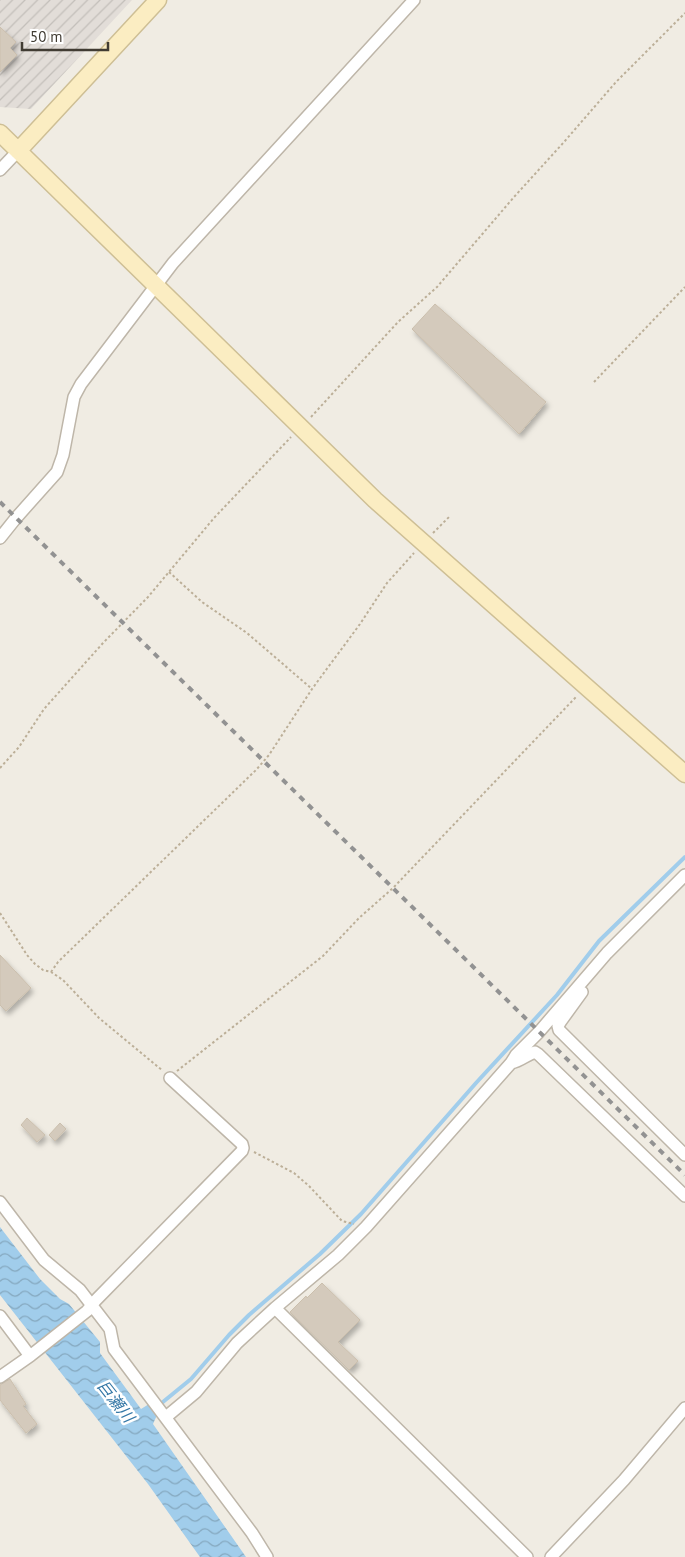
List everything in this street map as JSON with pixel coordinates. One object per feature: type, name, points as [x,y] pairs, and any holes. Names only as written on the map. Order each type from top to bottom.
[{"type":"street","points":[[0,170],[158,0]]},
{"type":"street","points":[[0,538],[56,472],[63,455],[74,397],[81,384],[156,285],[173,263],[414,0]]},
{"type":"street","points":[[0,133],[362,488],[685,774]]},
{"type":"street","points":[[164,1415],[196,1392],[237,1344],[275,1308],[338,1255],[366,1227],[607,953],[685,875]]},
{"type":"street","points":[[592,971],[580,996],[558,1026],[559,1030],[685,1155]]},
{"type":"street","points":[[511,1063],[521,1060],[530,1053],[538,1054],[685,1196]]},
{"type":"street","points":[[0,1377],[33,1354],[89,1308],[243,1148],[242,1144],[170,1078]]},
{"type":"street","points":[[0,1202],[50,1267],[74,1284],[89,1308],[110,1329],[114,1349],[252,1533],[267,1557]]},
{"type":"street","points":[[275,1308],[527,1557]]},
{"type":"street","points":[[0,1316],[33,1354]]},
{"type":"street","points":[[551,1557],[624,1480],[685,1408]]},
{"type":"path","points":[[0,768],[19,748],[44,709],[103,643],[148,597],[236,495],[301,428],[398,322],[437,287],[616,82],[685,13]]},
{"type":"path","points":[[594,382],[685,286]]},
{"type":"path","points":[[51,972],[58,962],[256,770],[388,583],[449,517]]},
{"type":"path","points":[[168,572],[202,602],[247,633],[312,689]]},
{"type":"path","points":[[0,913],[27,955],[43,970],[51,972],[63,980],[106,1024],[170,1078],[208,1045],[323,956],[359,918],[393,888],[586,686]]},
{"type":"path","points":[[243,1148],[294,1174],[309,1186],[342,1221],[360,1226]]},
{"type":"shaded area","points":[[0,0],[132,0],[31,109],[0,107]]},
{"type":"water","name":"巨瀬川","points":[[0,1227],[40,1279],[60,1299],[69,1304],[100,1342],[100,1353],[141,1409],[149,1404],[157,1415],[153,1424],[246,1557],[200,1557],[148,1484],[0,1295]]},
{"type":"building","points":[[0,27],[16,42],[10,48],[17,55],[0,72]]},
{"type":"building","points":[[435,304],[546,402],[519,434],[412,329]]},
{"type":"building","points":[[0,955],[31,988],[6,1011],[0,1005]]},
{"type":"building","points":[[27,1118],[45,1135],[37,1142],[21,1125]]},
{"type":"building","points":[[60,1123],[66,1129],[55,1141],[49,1135]]},
{"type":"building","points":[[322,1283],[360,1320],[338,1342],[358,1361],[349,1370],[290,1312]]},
{"type":"building","points":[[10,1379],[26,1404],[23,1406],[37,1424],[26,1433],[0,1400],[0,1385]]},
{"type":"waterway","points":[[158,1406],[191,1379],[249,1315],[320,1254],[361,1214],[476,1083],[557,995],[599,941],[685,857]]},
{"type":"railway","points":[[0,502],[685,1175]]}]
